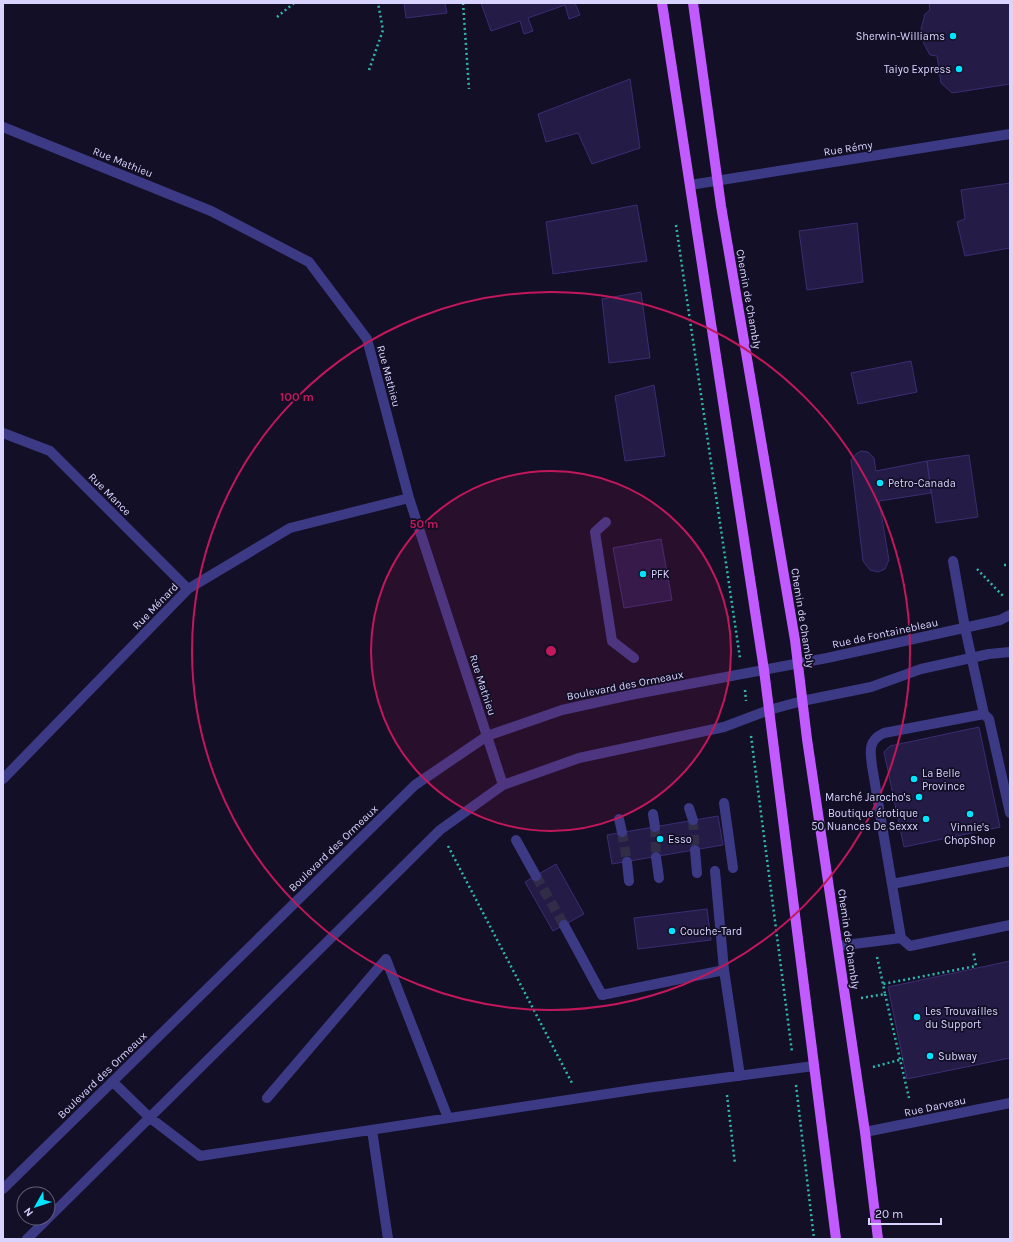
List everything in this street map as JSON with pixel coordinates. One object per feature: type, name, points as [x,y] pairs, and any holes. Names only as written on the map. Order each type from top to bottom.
[{"type":"main road","points":[[662,3],[764,670],[836,1239]]},
{"type":"main road","name":"Chemin de Chambly","points":[[693,3],[718,181],[798,664],[807,739],[865,1132],[878,1239]]},
{"type":"street","name":"Rue Mathieu","points":[[3,127],[212,210],[309,262],[367,339],[409,498],[503,785]]},
{"type":"street","name":"Rue Rémy","points":[[690,185],[1010,134]]},
{"type":"street","name":"Rue Mance","points":[[3,433],[50,451],[188,589]]},
{"type":"street","name":"Rue Ménard","points":[[3,779],[188,589],[290,528],[409,498]]},
{"type":"street","points":[[606,522],[595,532],[612,641],[634,658]]},
{"type":"street","points":[[953,561],[965,628],[984,714],[989,719],[1010,812]]},
{"type":"street","name":"Rue de Fontainebleau","points":[[764,670],[965,628],[1000,620],[1010,615]]},
{"type":"street","points":[[28,1239],[149,1117],[440,830],[503,785],[580,758],[724,727],[769,710],[802,701],[871,687],[921,669],[997,653],[1010,652]]},
{"type":"street","name":"Boulevard des Ormeaux","points":[[3,1189],[415,785],[487,736],[562,710],[630,695],[764,670]]},
{"type":"street","points":[[984,714],[884,733],[873,741],[871,747],[872,761],[901,938],[910,946],[1010,925]]},
{"type":"street","points":[[724,803],[733,868]]},
{"type":"street","points":[[689,808],[693,820]]},
{"type":"street","points":[[653,814],[655,827]]},
{"type":"street","points":[[619,819],[622,832]]},
{"type":"street","points":[[516,840],[536,876]]},
{"type":"street","points":[[695,850],[697,873]]},
{"type":"street","points":[[656,857],[659,878]]},
{"type":"street","points":[[892,884],[1010,861]]},
{"type":"street","points":[[627,862],[629,881]]},
{"type":"street","points":[[715,871],[724,970],[740,1076]]},
{"type":"street","points":[[564,925],[602,995],[724,970]]},
{"type":"street","points":[[838,946],[901,938]]},
{"type":"street","points":[[267,1098],[386,959],[448,1118]]},
{"type":"street","points":[[113,1082],[149,1117],[200,1156],[646,1088],[814,1066]]},
{"type":"street","name":"Rue Darveau","points":[[865,1132],[1010,1103]]},
{"type":"street","points":[[372,1130],[388,1239]]},
{"type":"path","points":[[277,17],[294,3]]},
{"type":"path","points":[[369,70],[383,30],[378,3]]},
{"type":"path","points":[[462,3],[469,89]]},
{"type":"path","points":[[676,223],[682,273],[711,457],[749,718],[814,1239]]},
{"type":"path","points":[[1004,565],[1010,565]]},
{"type":"path","points":[[977,569],[1003,596]]},
{"type":"path","points":[[440,830],[572,1081],[575,1099]]},
{"type":"path","points":[[874,941],[885,994],[902,1060],[909,1098]]},
{"type":"path","points":[[883,984],[976,966]]},
{"type":"path","points":[[861,998],[885,994]]},
{"type":"path","points":[[870,1068],[902,1060]]},
{"type":"path","points":[[725,1078],[735,1164]]},
{"type":"building","points":[[404,3],[445,3],[447,13],[406,18]]},
{"type":"building","points":[[481,3],[575,3],[580,15],[569,19],[565,5],[528,18],[533,31],[524,34],[520,21],[491,31]]},
{"type":"building","points":[[929,3],[1010,3],[1010,84],[952,93],[941,83],[937,56],[930,55],[924,44],[921,29],[925,14],[930,10]]},
{"type":"building","points":[[630,79],[640,148],[592,164],[578,133],[546,142],[538,114]]},
{"type":"building","points":[[1010,183],[1010,248],[965,256],[957,222],[965,219],[961,190]]},
{"type":"building","points":[[637,205],[647,261],[553,274],[546,222]]},
{"type":"building","points":[[857,223],[863,282],[807,290],[799,231]]},
{"type":"building","points":[[641,292],[650,358],[609,363],[602,299]]},
{"type":"building","points":[[911,361],[917,392],[858,404],[851,373]]},
{"type":"building","points":[[654,385],[665,456],[625,461],[615,396]]},
{"type":"building","points":[[861,451],[868,452],[874,458],[876,471],[927,461],[931,493],[879,501],[889,560],[885,569],[878,572],[870,570],[863,561],[851,460]]},
{"type":"building","points":[[969,455],[978,517],[936,523],[927,461]]},
{"type":"building","name":"PFK","points":[[661,539],[672,600],[624,608],[613,548]]},
{"type":"building","points":[[979,727],[1000,827],[904,847],[884,752],[890,746]]},
{"type":"building","points":[[718,816],[723,845],[612,864],[607,835]]},
{"type":"building","points":[[556,864],[584,914],[553,931],[525,882]]},
{"type":"building","points":[[707,909],[711,940],[638,949],[634,918]]},
{"type":"building","points":[[1010,961],[1010,1058],[907,1079],[888,987]]},
{"type":"tunnel","points":[[693,820],[695,850]]},
{"type":"tunnel","points":[[655,827],[656,857]]},
{"type":"tunnel","points":[[622,832],[627,862]]},
{"type":"tunnel","points":[[536,876],[564,925]]},
{"type":"place","name":"Sherwin-Williams","points":[[953,36]]},
{"type":"place","name":"Taiyo Express","points":[[959,69]]},
{"type":"place","name":"Petro-Canada","points":[[880,483]]},
{"type":"place","name":"PFK","points":[[643,574]]},
{"type":"place","name":"La Belle Province","points":[[914,779]]},
{"type":"place","name":"Marché Jarocho's","points":[[919,797]]},
{"type":"place","name":"Vinnie's ChopShop","points":[[970,814]]},
{"type":"place","name":"Boutique érotique 50 Nuances De Sexxx","points":[[926,819]]},
{"type":"place","name":"Esso","points":[[660,839]]},
{"type":"place","name":"Couche-Tard","points":[[672,931]]},
{"type":"place","name":"Les Trouvailles du Support","points":[[917,1017]]},
{"type":"place","name":"Subway","points":[[930,1056]]}]
